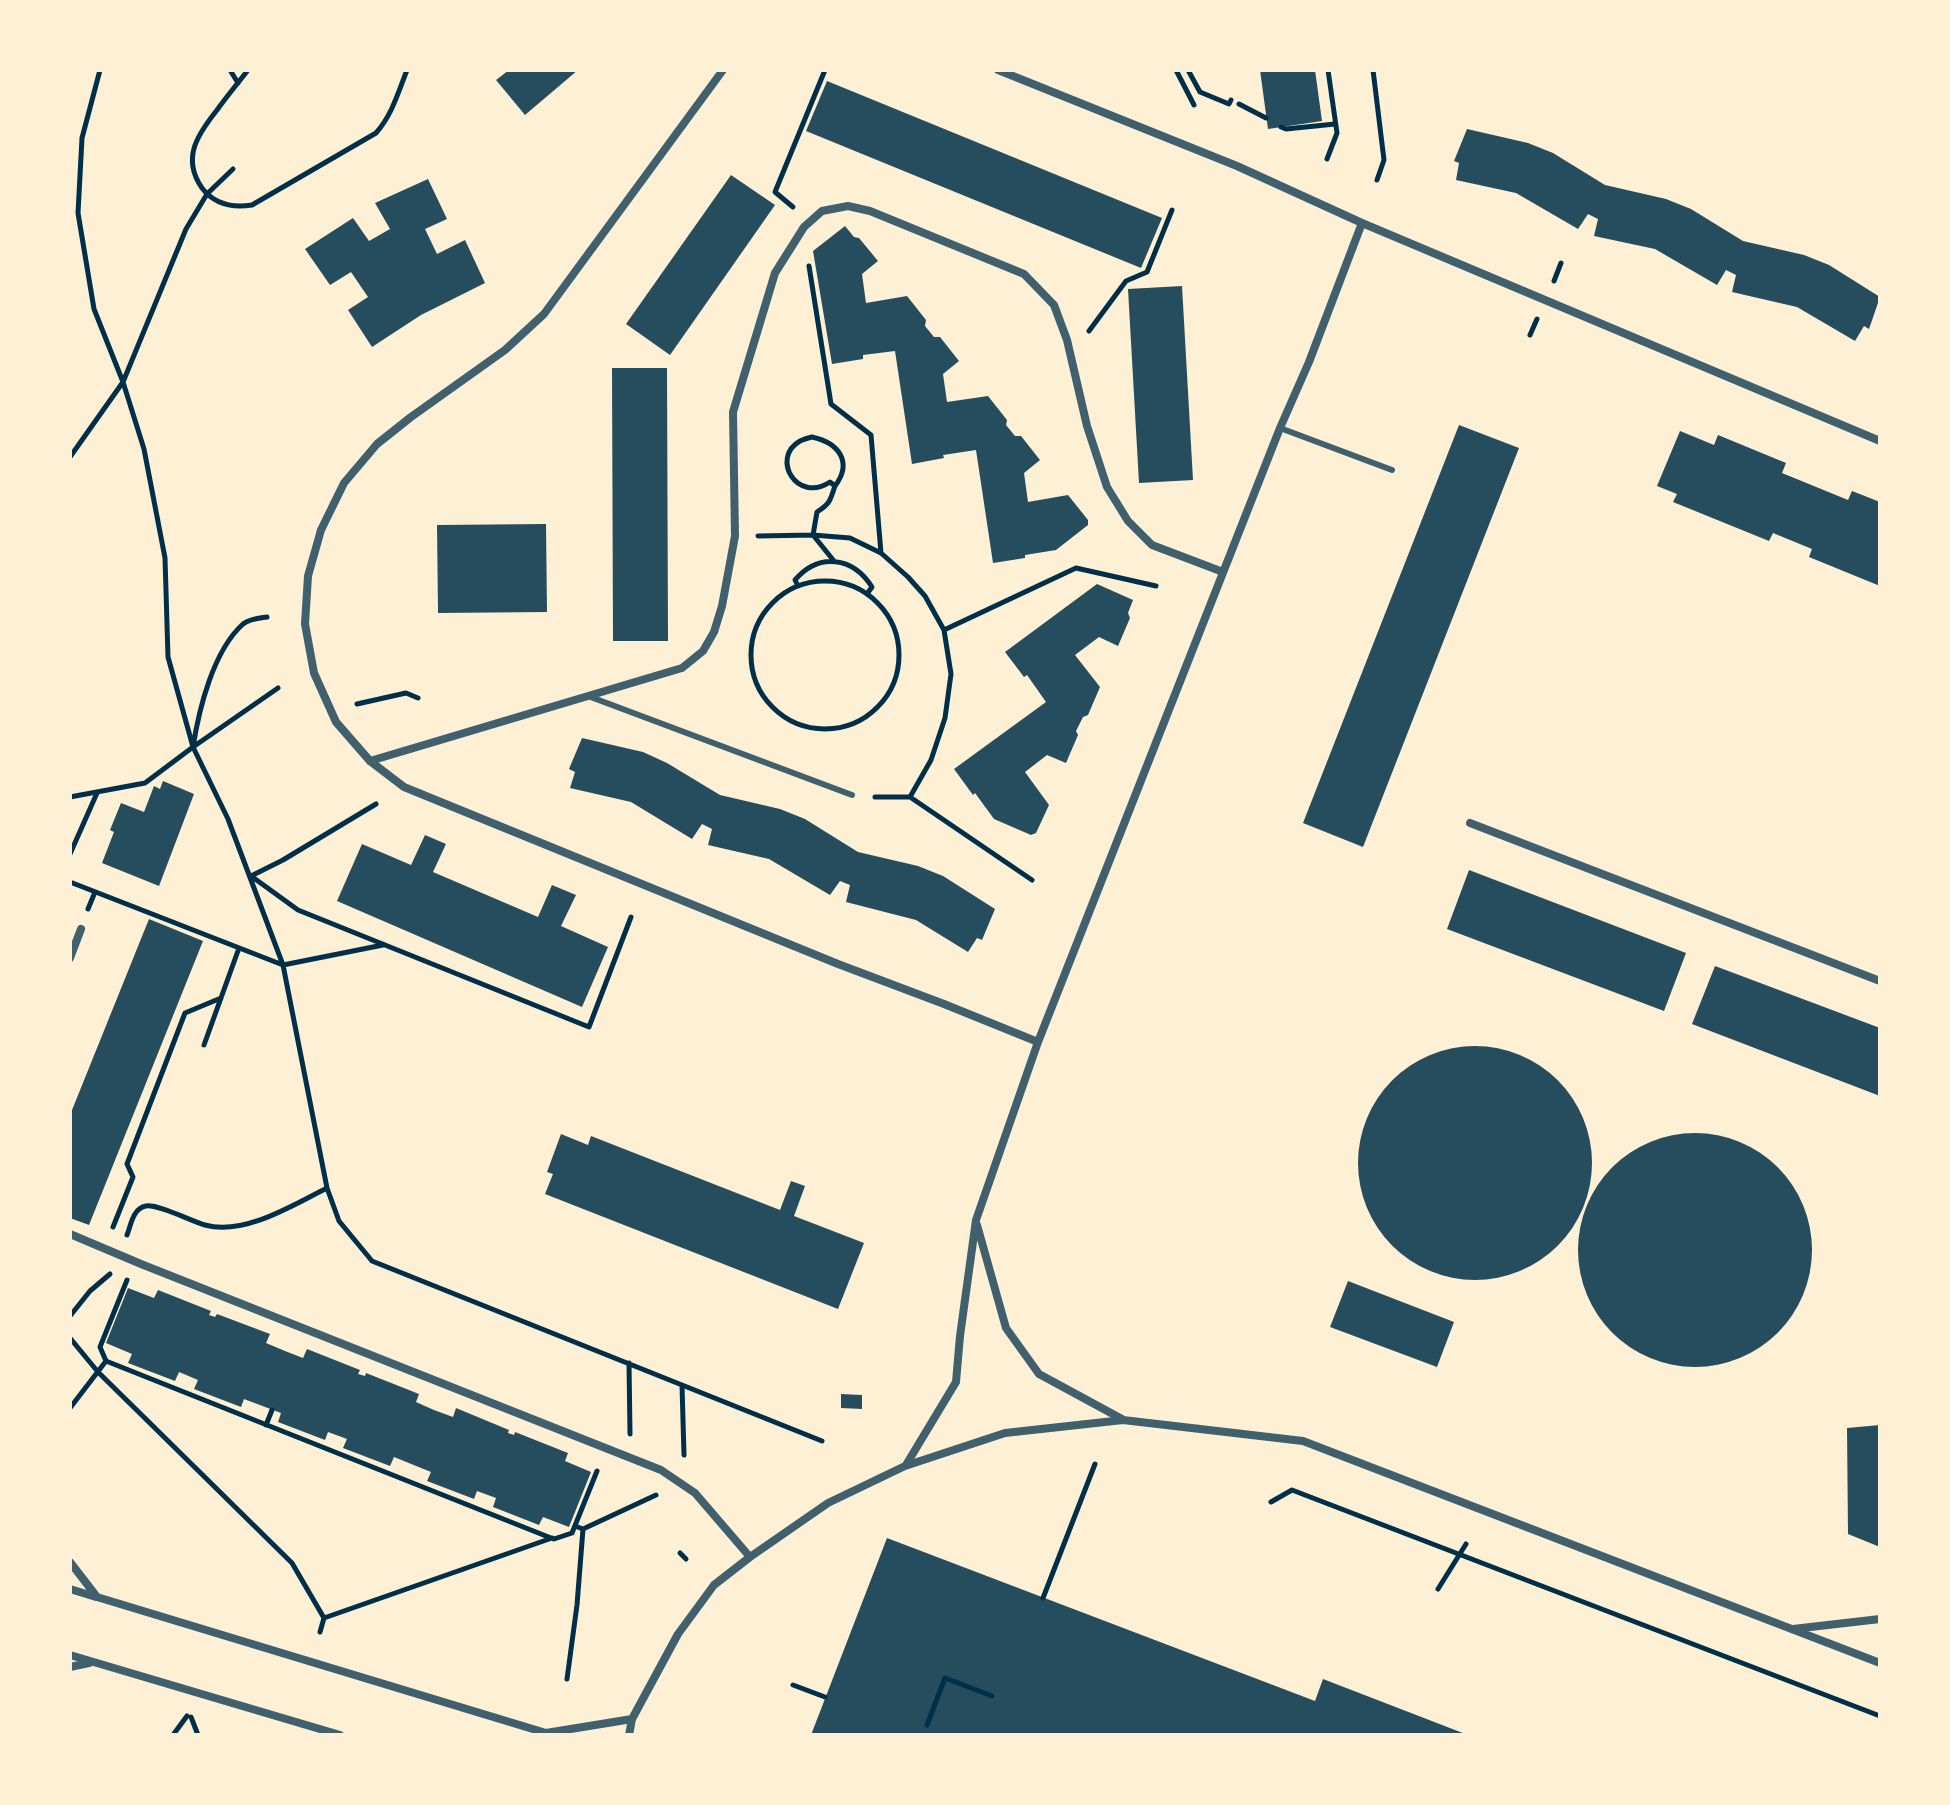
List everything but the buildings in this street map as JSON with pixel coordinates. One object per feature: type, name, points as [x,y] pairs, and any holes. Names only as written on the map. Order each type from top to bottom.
[{"type":"street","points":[[723,70],[544,314],[505,350],[377,444],[344,483],[321,530],[308,576],[305,624],[314,673],[336,722],[370,761],[404,787],[1038,1042]]},
{"type":"street","points":[[998,70],[1237,166],[1362,223],[1880,441]]},
{"type":"street","points":[[370,761],[682,668],[703,651],[714,632],[722,606],[735,536],[733,412],[775,273],[804,227],[822,211],[848,206],[870,211],[1024,274],[1054,305],[1067,340],[1087,426],[1107,487],[1128,521],[1152,545],[1223,572]]},
{"type":"street","points":[[905,1466],[956,1382],[976,1220],[1038,1042],[1362,223]]},
{"type":"street","points":[[1470,823],[1880,981]]},
{"type":"street","points":[[70,958],[81,929]]},
{"type":"street","points":[[976,1220],[1006,1328],[1039,1374],[1123,1420]]},
{"type":"street","points":[[70,1234],[661,1470],[695,1493],[750,1557]]},
{"type":"street","points":[[629,1735],[632,1719],[678,1634],[714,1585],[828,1503],[905,1466],[1005,1433],[1123,1420],[1303,1441],[1880,1663]]},
{"type":"street","points":[[70,1562],[97,1597]]},
{"type":"street","points":[[70,1589],[546,1733],[632,1719]]},
{"type":"street","points":[[1792,1629],[1880,1619]]},
{"type":"street","points":[[70,1655],[340,1735]]},
{"type":"street","points":[[70,1667],[92,1663]]},
{"type":"lane","points":[[1280,428],[1392,470]]},
{"type":"lane","points":[[588,696],[852,795]]},
{"type":"path","points":[[100,70],[82,138],[78,213],[94,309],[123,382],[144,449],[165,558],[168,657],[193,747],[228,819],[283,965],[327,1188],[339,1221],[372,1261],[822,1441]]},
{"type":"path","points":[[230,70],[238,83]]},
{"type":"path","points":[[248,70],[202,129],[195,142],[193,157],[199,184],[212,200],[238,207],[252,205],[376,133],[387,121],[407,70]]},
{"type":"path","points":[[793,207],[775,192],[825,70]]},
{"type":"path","points":[[1176,70],[1194,105]]},
{"type":"path","points":[[1188,70],[1200,92],[1229,104],[1231,100]]},
{"type":"path","points":[[1327,159],[1337,133],[1328,70]]},
{"type":"path","points":[[1373,70],[1384,160],[1377,180]]},
{"type":"path","points":[[1239,104],[1266,118]]},
{"type":"path","points":[[1281,127],[1336,124]]},
{"type":"path","points":[[70,457],[123,382],[186,229],[207,194],[233,169]]},
{"type":"path","points":[[1089,332],[1126,281],[1147,272],[1172,210]]},
{"type":"path","points":[[806,252],[831,404],[871,435],[881,553]]},
{"type":"path","points":[[835,486],[830,482],[816,489],[796,483],[789,474],[787,462],[790,450],[800,441],[812,437],[836,447],[842,458],[843,471],[833,498],[817,512],[813,535],[835,562]]},
{"type":"path","points":[[771,536],[850,538],[881,553],[925,596],[944,630],[951,674],[945,718],[931,760],[910,797]]},
{"type":"path","points":[[798,586],[795,580],[810,566],[835,562],[860,571],[872,587],[867,594]]},
{"type":"path","points":[[944,630],[1076,568],[1156,586]]},
{"type":"path","points":[[820,581],[842,583],[861,590],[878,603],[891,619],[899,639],[900,660],[896,681],[885,700],[870,715],[852,725],[831,729],[810,728],[790,720],[773,708],[760,691],[752,671],[751,650],[755,629],[781,595],[798,586],[820,581]]},
{"type":"path","points":[[193,747],[209,682],[224,649],[245,622],[267,617]]},
{"type":"path","points":[[70,797],[145,783],[278,688]]},
{"type":"path","points":[[357,704],[406,693],[418,698]]},
{"type":"path","points":[[70,854],[97,792]]},
{"type":"path","points":[[881,798],[910,797],[1032,880]]},
{"type":"path","points":[[251,876],[376,804]]},
{"type":"path","points":[[251,876],[298,910],[589,1027],[631,917]]},
{"type":"path","points":[[70,882],[283,965],[384,944]]},
{"type":"path","points":[[92,899],[95,892]]},
{"type":"path","points":[[204,1045],[239,948]]},
{"type":"path","points":[[112,1231],[133,1177],[127,1164],[185,1013],[221,998]]},
{"type":"path","points":[[131,1226],[137,1211],[148,1206],[208,1226],[232,1227],[268,1217],[327,1188]]},
{"type":"path","points":[[70,1316],[90,1291],[109,1275]]},
{"type":"path","points":[[128,1275],[100,1347],[106,1361],[552,1538]]},
{"type":"path","points":[[70,1338],[98,1372],[292,1563],[324,1618],[320,1632]]},
{"type":"path","points":[[70,1408],[106,1361]]},
{"type":"path","points":[[629,1363],[631,1434]]},
{"type":"path","points":[[682,1385],[684,1455]]},
{"type":"path","points":[[266,1425],[272,1410]]},
{"type":"path","points":[[324,1618],[572,1533],[600,1463]]},
{"type":"path","points":[[1043,1598],[1095,1464]]},
{"type":"path","points":[[1271,1502],[1292,1490],[1880,1716]]},
{"type":"path","points":[[575,1526],[583,1529],[664,1491]]},
{"type":"path","points":[[567,1679],[583,1529]]},
{"type":"path","points":[[1438,1589],[1466,1544]]},
{"type":"path","points":[[680,1553],[686,1559]]},
{"type":"path","points":[[927,1725],[945,1678],[992,1696]]},
{"type":"path","points":[[793,1685],[825,1697]]},
{"type":"path","points":[[173,1735],[189,1716],[198,1735]]}]
